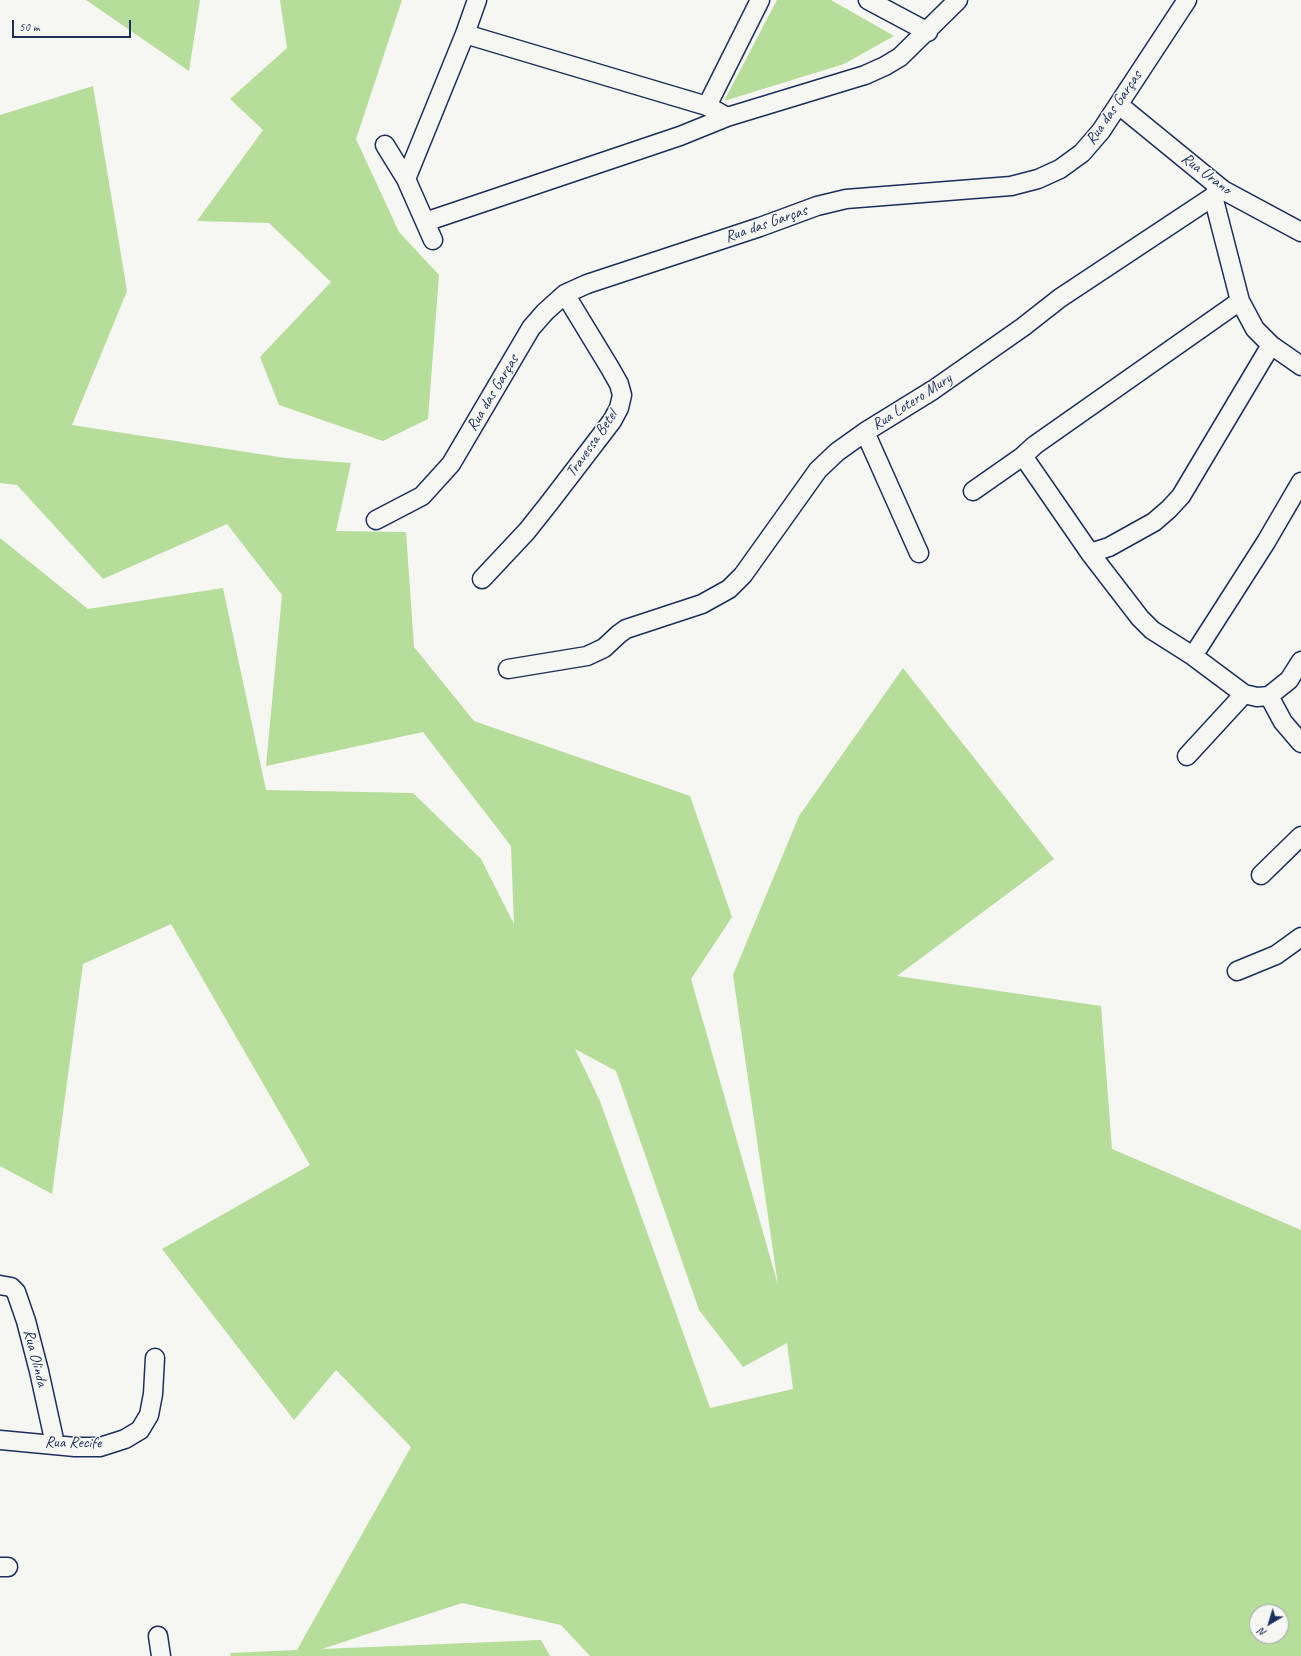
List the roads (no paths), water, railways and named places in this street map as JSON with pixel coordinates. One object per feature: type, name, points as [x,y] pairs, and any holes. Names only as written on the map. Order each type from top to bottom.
[{"type":"street","points":[[406,179],[465,34],[477,0]]},
{"type":"street","points":[[707,106],[760,0]]},
{"type":"street","points":[[868,0],[928,32]]},
{"type":"street","points":[[425,222],[680,136],[727,117],[865,75],[900,57],[928,32],[958,0]]},
{"type":"street","name":"Rua das Garças","points":[[376,520],[422,496],[451,464],[531,328],[545,312],[565,294],[587,284],[817,206],[846,199],[1011,186],[1038,179],[1060,169],[1082,153],[1101,131],[1187,0]]},
{"type":"street","points":[[465,34],[707,106],[727,117]]},
{"type":"street","name":"Rua Urano","points":[[1119,105],[1218,193],[1299,226]]},
{"type":"street","points":[[385,145],[406,179],[433,240]]},
{"type":"street","points":[[1218,193],[1240,301],[1255,329],[1271,345],[1301,366]]},
{"type":"street","name":"Rua Lotero Mury","points":[[508,670],[588,656],[604,648],[619,634],[626,630],[702,604],[729,589],[743,575],[818,470],[837,452],[865,432],[933,390],[1023,327],[1060,298],[1218,193]]},
{"type":"street","name":"Travessa Betel","points":[[482,579],[522,536],[550,502],[612,421],[619,408],[622,395],[619,384],[565,294]]},
{"type":"street","points":[[973,491],[1023,456],[1041,441],[1240,301]]},
{"type":"street","points":[[1090,554],[1109,547],[1154,522],[1181,496],[1271,345]]},
{"type":"street","points":[[865,432],[919,553]]},
{"type":"street","points":[[1023,456],[1090,554],[1140,618],[1152,630],[1193,656],[1244,694],[1257,697],[1269,696],[1289,680],[1301,661]]},
{"type":"street","points":[[1193,656],[1266,542],[1301,482]]},
{"type":"street","points":[[1187,756],[1244,694]]},
{"type":"street","points":[[1269,696],[1283,722],[1301,743]]},
{"type":"street","points":[[1262,875],[1301,836]]},
{"type":"street","points":[[1237,971],[1276,955],[1301,937]]},
{"type":"street","name":"Rua Olinda","points":[[0,1285],[11,1287],[16,1292],[26,1321],[39,1371],[55,1444]]},
{"type":"street","name":"Rua Recife","points":[[0,1440],[75,1447],[100,1447],[125,1439],[140,1430],[149,1415],[153,1394],[155,1358]]},
{"type":"street","points":[[158,1636],[161,1656]]}]
